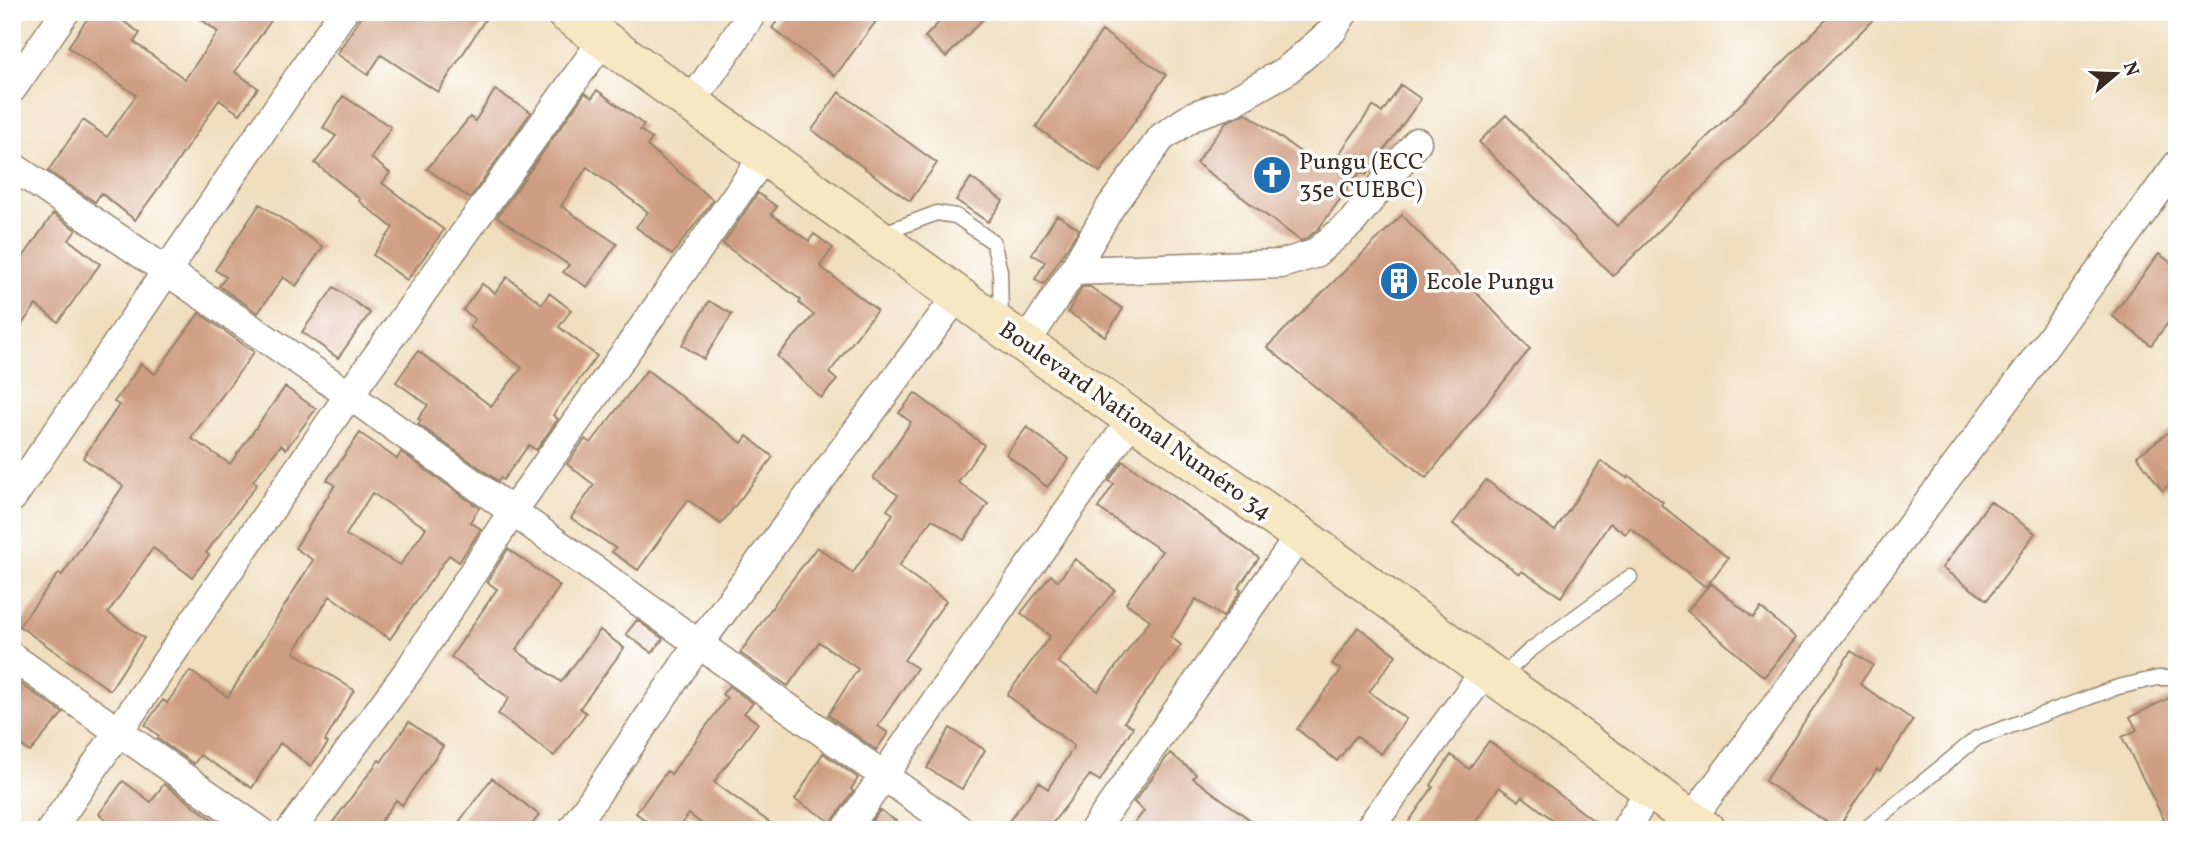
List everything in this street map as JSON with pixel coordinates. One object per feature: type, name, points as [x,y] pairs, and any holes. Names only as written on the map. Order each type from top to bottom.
[{"type":"main road","name":"Boulevard National Numéro 34","points":[[565,12],[1013,335],[1300,535],[1699,824]]},
{"type":"street","points":[[12,89],[65,12]]},
{"type":"street","points":[[12,498],[343,12]]},
{"type":"street","points":[[691,103],[752,12]]},
{"type":"street","points":[[1013,335],[1073,271],[1111,206],[1162,137],[1195,115],[1230,103],[1286,71],[1332,31],[1344,12]]},
{"type":"street","points":[[51,830],[349,395],[603,40]]},
{"type":"street","points":[[1073,271],[1281,264],[1314,254],[1352,222],[1417,142]]},
{"type":"street","points":[[291,830],[411,667],[513,511],[765,155]]},
{"type":"street","points":[[1699,824],[2177,165]]},
{"type":"street","points":[[12,166],[349,395],[960,830]]},
{"type":"street","points":[[572,830],[698,645],[958,295]]},
{"type":"street","points":[[846,830],[1132,419]]},
{"type":"street","points":[[1094,830],[1300,535]]},
{"type":"street","points":[[12,657],[259,830]]},
{"type":"street","points":[[1368,830],[1492,675]]},
{"type":"street","points":[[1625,830],[1650,790]]},
{"type":"lane","points":[[876,235],[937,214],[956,216],[984,235],[993,242],[1013,335]]},
{"type":"lane","points":[[1492,675],[1630,577]]},
{"type":"lane","points":[[1864,830],[1977,738],[2118,687],[2158,678],[2177,678]]},
{"type":"building","points":[[92,12],[110,12],[140,33],[134,42],[185,79],[218,32],[191,12],[277,12],[235,72],[258,88],[240,114],[219,100],[135,220],[101,193],[95,202],[48,171],[83,120],[107,137],[136,95],[68,47]]},
{"type":"building","points":[[364,12],[490,12],[438,92],[381,55],[368,75],[337,54]]},
{"type":"building","points":[[784,12],[883,12],[835,76],[772,28]]},
{"type":"building","points":[[949,12],[990,12],[946,57],[925,37]]},
{"type":"building","points":[[1834,12],[1881,12],[1613,276],[1479,142],[1506,115],[1617,226]]},
{"type":"building","points":[[1102,31],[1166,75],[1100,172],[1036,127]]},
{"type":"building","name":"Pungu (ECC 35e CUEBC)","points":[[1401,85],[1421,99],[1366,175],[1361,171],[1319,228],[1301,241],[1196,163],[1226,122],[1246,113],[1327,171],[1373,106],[1382,113]]},
{"type":"building","points":[[495,90],[531,112],[470,198],[427,169],[470,117],[475,121]]},
{"type":"building","points":[[597,90],[644,125],[640,130],[652,139],[647,146],[713,200],[672,255],[636,227],[648,212],[587,167],[561,206],[617,244],[587,287],[563,272],[569,265],[497,217],[585,93],[592,98]]},
{"type":"building","points":[[839,92],[937,163],[910,201],[812,130]]},
{"type":"building","points":[[343,96],[391,127],[371,158],[390,173],[382,183],[444,230],[407,280],[373,255],[393,228],[315,163],[336,136],[323,128]]},
{"type":"building","points":[[971,178],[1003,201],[988,222],[956,200]]},
{"type":"building","points":[[758,193],[777,207],[771,214],[809,241],[814,234],[833,248],[820,266],[877,310],[829,373],[837,380],[821,398],[777,356],[814,315],[799,303],[801,300],[723,244]]},
{"type":"building","points":[[260,204],[323,247],[296,286],[283,277],[258,313],[219,286],[226,277],[215,270]]},
{"type":"building","points":[[53,214],[76,230],[69,240],[100,264],[58,322],[36,305],[12,338],[12,273]]},
{"type":"building","points":[[1057,215],[1079,229],[1044,284],[1035,279],[1045,262],[1032,254]]},
{"type":"building","name":"Ecole Pungu","points":[[1402,215],[1530,349],[1426,478],[1267,347]]},
{"type":"building","points":[[2159,254],[2177,267],[2177,311],[2151,345],[2112,316]]},
{"type":"building","points":[[507,277],[542,304],[549,293],[571,310],[559,327],[597,356],[553,415],[558,419],[536,450],[529,445],[503,480],[500,478],[498,481],[418,424],[421,420],[418,419],[428,405],[396,382],[418,351],[491,406],[522,368],[470,327],[475,319],[463,310],[482,284],[495,293]]},
{"type":"building","points":[[334,287],[370,313],[338,358],[302,332]]},
{"type":"building","points":[[1082,287],[1090,287],[1123,309],[1105,336],[1068,312]]},
{"type":"building","points":[[709,301],[732,314],[704,359],[682,345]]},
{"type":"building","points":[[199,313],[254,352],[191,438],[230,464],[285,387],[316,409],[286,449],[281,445],[253,481],[257,484],[206,553],[209,555],[192,577],[153,548],[108,613],[144,638],[110,690],[19,626],[59,573],[62,575],[123,486],[83,458],[119,405],[114,402],[141,364],[155,374]]},
{"type":"building","points":[[647,370],[742,443],[747,436],[773,457],[721,524],[688,500],[638,570],[612,552],[615,548],[571,518],[594,485],[567,464],[585,439],[591,443]]},
{"type":"building","points":[[915,393],[984,445],[958,482],[988,504],[964,540],[932,519],[899,566],[946,601],[904,660],[917,668],[878,726],[888,733],[876,750],[828,715],[858,669],[819,642],[788,686],[740,653],[817,547],[853,573],[893,514],[887,510],[898,495],[873,478],[911,422],[899,413]]},
{"type":"building","points":[[2177,426],[2177,479],[2162,490],[2137,456]]},
{"type":"building","points":[[1027,427],[1069,459],[1047,487],[1006,454]]},
{"type":"building","points":[[360,433],[397,459],[401,452],[479,508],[470,522],[481,529],[459,562],[449,555],[390,639],[330,596],[294,652],[354,690],[325,741],[328,743],[311,766],[280,743],[252,788],[200,755],[194,764],[158,739],[159,736],[145,725],[163,700],[167,703],[190,671],[228,697],[313,560],[295,548],[335,485],[327,480]],"holes":[[[372,493],[426,528],[400,565],[346,535]]]},
{"type":"building","points":[[1123,461],[1259,558],[1238,588],[1241,590],[1223,617],[1196,599],[1171,637],[1181,645],[1124,722],[1133,727],[1100,781],[1090,775],[1047,830],[1002,830],[1039,782],[1048,789],[1074,746],[1007,695],[1050,636],[1021,613],[1051,575],[1058,581],[1075,559],[1115,590],[1058,662],[1098,691],[1150,620],[1126,603],[1162,551],[1098,508],[1114,484],[1109,481]]},
{"type":"building","points":[[1601,461],[1627,478],[1629,476],[1728,558],[1706,587],[1630,528],[1626,534],[1610,523],[1561,597],[1522,571],[1519,574],[1453,524],[1486,480],[1555,531]]},
{"type":"building","points":[[1990,501],[2035,533],[1987,600],[1942,568]]},
{"type":"building","points":[[508,549],[560,586],[516,650],[561,682],[600,630],[624,648],[580,708],[586,713],[554,756],[498,714],[509,698],[451,657],[497,589],[487,582]]},
{"type":"building","points":[[1711,583],[1753,618],[1761,608],[1796,638],[1764,677],[1687,611]]},
{"type":"building","points":[[637,620],[663,639],[652,653],[626,634]]},
{"type":"building","points":[[1358,627],[1396,655],[1369,692],[1406,719],[1381,754],[1356,736],[1337,761],[1297,729],[1341,670],[1332,664]]},
{"type":"building","points":[[1851,651],[1873,665],[1860,684],[1913,720],[1837,829],[1765,781]]},
{"type":"building","points":[[12,678],[63,713],[30,752],[12,738]]},
{"type":"building","points":[[729,686],[753,703],[744,713],[758,723],[714,782],[780,830],[710,830],[689,814],[677,830],[658,830],[636,813],[667,771],[671,774],[727,698],[722,694]]},
{"type":"building","points":[[2177,694],[2177,830],[2169,830],[2122,737],[2137,730],[2130,717]]},
{"type":"building","points":[[409,722],[443,746],[402,805],[396,800],[375,830],[327,830],[379,760],[381,762]]},
{"type":"building","points":[[950,728],[985,750],[962,789],[927,768]]},
{"type":"building","points":[[1489,741],[1606,830],[1566,830],[1522,796],[1519,801],[1499,787],[1470,830],[1403,830],[1451,755],[1469,769]]},
{"type":"building","points":[[823,753],[858,778],[851,789],[853,791],[832,822],[795,800]]},
{"type":"building","points":[[1170,753],[1196,774],[1193,778],[1264,830],[1129,830],[1144,811],[1134,802]]},
{"type":"building","points":[[492,778],[539,815],[528,830],[453,830]]},
{"type":"building","points":[[123,781],[151,802],[164,784],[227,830],[121,830],[99,814]]},
{"type":"building","points":[[880,810],[909,830],[866,830]]},
{"type":"place","name":"Pungu (ECC 35e CUEBC)","points":[[1272,175]]},
{"type":"place","name":"Ecole Pungu","points":[[1399,281]]}]
